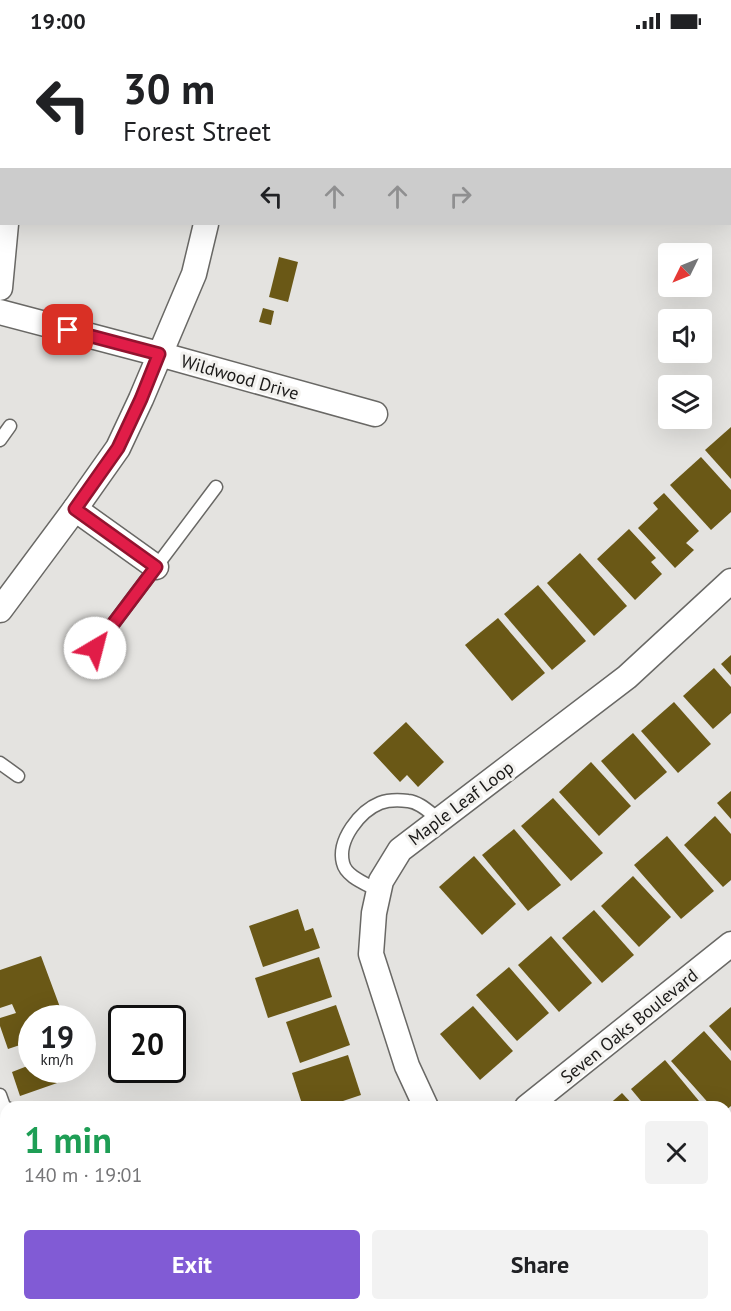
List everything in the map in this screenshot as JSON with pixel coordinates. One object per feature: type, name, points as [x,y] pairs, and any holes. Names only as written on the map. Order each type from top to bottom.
[{"type":"street","points":[[0,288],[6,225]]},
{"type":"street","points":[[3,600],[75,509],[118,448],[194,274],[206,225]]},
{"type":"street","name":"Wildwood Drive","points":[[0,312],[375,414]]},
{"type":"street","points":[[75,509],[156,567]]},
{"type":"street","name":"Maple Leaf Loop","points":[[423,1101],[407,1066],[371,954],[374,913],[381,881],[400,850],[627,677],[731,581]]},
{"type":"street","name":"Seven Oaks Boulevard","points":[[535,1101],[731,944]]},
{"type":"lane","points":[[0,440],[10,426]]},
{"type":"lane","points":[[95,648],[216,487]]},
{"type":"lane","points":[[0,763],[18,776]]},
{"type":"lane","points":[[379,891],[349,873],[343,863],[343,847],[348,832],[358,819],[367,810],[381,802],[398,800],[411,801],[422,806],[440,820]]},
{"type":"building","points":[[279,257],[298,262],[288,302],[269,297]]},
{"type":"building","points":[[263,308],[274,311],[271,325],[259,322]]},
{"type":"building","points":[[731,427],[731,479],[705,450]]},
{"type":"building","points":[[701,457],[731,490],[731,512],[711,530],[670,485]]},
{"type":"building","points":[[664,493],[699,531],[686,543],[694,550],[675,568],[638,528],[658,509],[653,503]]},
{"type":"building","points":[[629,529],[656,558],[651,562],[662,574],[635,600],[597,559]]},
{"type":"building","points":[[580,553],[627,606],[594,636],[547,583]]},
{"type":"building","points":[[538,585],[586,641],[552,670],[504,614]]},
{"type":"building","points":[[498,618],[545,673],[512,701],[465,645]]},
{"type":"building","points":[[731,655],[731,675],[721,664]]},
{"type":"building","points":[[714,668],[731,687],[731,713],[713,729],[683,696]]},
{"type":"building","points":[[674,702],[711,744],[678,773],[641,731]]},
{"type":"building","points":[[406,722],[444,762],[418,787],[407,775],[400,782],[373,753]]},
{"type":"building","points":[[633,733],[667,772],[635,800],[601,761]]},
{"type":"building","points":[[591,762],[631,806],[599,836],[559,792]]},
{"type":"building","points":[[731,791],[731,819],[717,803]]},
{"type":"building","points":[[553,798],[603,853],[571,881],[521,826]]},
{"type":"building","points":[[715,816],[731,834],[731,880],[723,887],[684,845]]},
{"type":"building","points":[[514,829],[561,885],[528,911],[482,855]]},
{"type":"building","points":[[667,836],[714,891],[681,919],[634,865]]},
{"type":"building","points":[[474,856],[516,904],[482,935],[439,887]]},
{"type":"building","points":[[633,876],[671,917],[639,947],[601,906]]},
{"type":"building","points":[[298,909],[305,931],[313,928],[320,948],[263,967],[249,926]]},
{"type":"building","points":[[594,910],[634,955],[602,983],[562,938]]},
{"type":"building","points":[[551,936],[592,983],[559,1012],[518,965]]},
{"type":"building","points":[[41,956],[59,1005],[18,1005],[18,1046],[8,1049],[0,1026],[0,1018],[16,1013],[12,1004],[0,1008],[0,970]]},
{"type":"building","points":[[319,957],[332,997],[268,1018],[255,978]]},
{"type":"building","points":[[509,967],[549,1013],[517,1041],[476,995]]},
{"type":"building","points":[[336,1005],[350,1045],[300,1063],[286,1022]]},
{"type":"building","points":[[473,1006],[513,1051],[480,1080],[440,1034]]},
{"type":"building","points":[[731,1007],[731,1051],[709,1026]]},
{"type":"building","points":[[704,1031],[731,1061],[731,1101],[707,1101],[671,1061]]},
{"type":"building","points":[[348,1055],[361,1095],[343,1101],[301,1101],[292,1073]]},
{"type":"building","points":[[665,1060],[699,1101],[641,1101],[631,1089]]},
{"type":"building","points":[[18,1070],[18,1083],[57,1083],[20,1096],[12,1072]]},
{"type":"building","points":[[622,1093],[629,1101],[613,1101]]},
{"type":"route","points":[[68,330],[159,354],[118,448],[75,509],[156,567],[95,648]]}]
